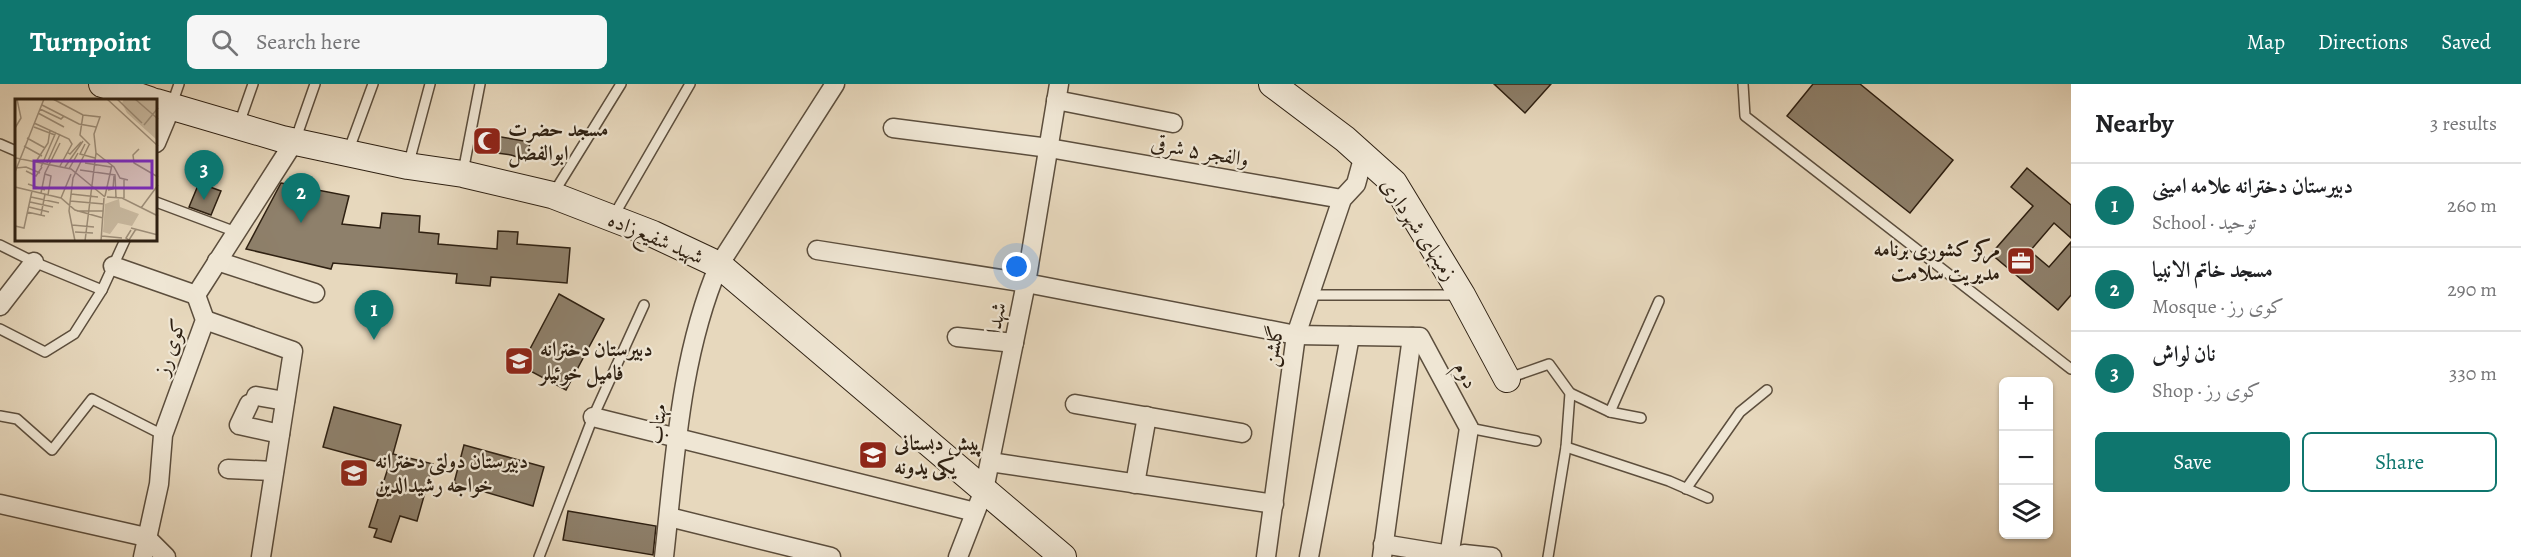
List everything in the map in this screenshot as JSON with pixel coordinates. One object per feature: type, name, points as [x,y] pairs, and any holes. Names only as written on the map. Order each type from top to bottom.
[{"type":"main road","name":"شهید شفیع‌زاده","points":[[102,84],[164,99],[238,127],[294,142],[408,166],[463,174],[552,195],[653,234],[719,265],[980,501],[1063,557]]},
{"type":"main road","name":"زمینهای شهرداری","points":[[1272,84],[1364,156],[1394,183],[1462,295],[1507,378]]},
{"type":"street","name":"مهتاب","points":[[664,557],[678,439],[694,339],[705,298],[719,265],[835,84]]},
{"type":"street","points":[[1058,92],[1173,123]]},
{"type":"street","name":"شهدا","points":[[958,557],[980,501],[990,462],[1026,283],[1058,92]]},
{"type":"street","points":[[158,132],[164,99]]},
{"type":"street","name":"والفجر ۵ شرقی","points":[[893,128],[1049,148],[1342,199]]},
{"type":"street","name":"کوی رز","points":[[143,557],[159,484],[163,435],[205,320],[196,295],[294,142]]},
{"type":"street","name":"گلشن","points":[[1266,557],[1296,335],[1342,199],[1356,184],[1364,156]]},
{"type":"street","points":[[817,250],[1026,283],[1296,335],[1412,337],[1383,551],[1492,557]]},
{"type":"street","points":[[217,261],[315,293]]},
{"type":"street","points":[[0,306],[34,262]]},
{"type":"street","points":[[113,266],[196,295]]},
{"type":"street","points":[[205,320],[294,351],[261,557]]},
{"type":"street","points":[[1309,557],[1350,336]]},
{"type":"street","points":[[957,337],[1014,343]]},
{"type":"street","name":"دوم","points":[[1412,337],[1420,337],[1469,429]]},
{"type":"street","points":[[280,434],[239,425],[252,400],[285,401]]},
{"type":"street","points":[[1075,404],[1242,433]]},
{"type":"street","points":[[1135,484],[1146,416]]},
{"type":"street","points":[[593,417],[678,439],[980,501]]},
{"type":"street","points":[[1454,555],[1469,429]]},
{"type":"street","points":[[990,462],[1274,504]]},
{"type":"street","points":[[228,469],[274,471]]},
{"type":"street","points":[[0,504],[146,537],[166,557]]},
{"type":"street","points":[[669,517],[831,557]]},
{"type":"lane","points":[[238,127],[253,84]]},
{"type":"lane","points":[[294,142],[315,84]]},
{"type":"lane","points":[[348,153],[373,84]]},
{"type":"lane","points":[[408,166],[430,84]]},
{"type":"lane","points":[[463,174],[480,84]]},
{"type":"lane","points":[[552,195],[621,84]]},
{"type":"lane","points":[[612,219],[690,84]]},
{"type":"lane","points":[[1743,84],[1745,116],[2071,369]]},
{"type":"lane","points":[[0,144],[15,151]]},
{"type":"lane","points":[[158,203],[236,232]]},
{"type":"lane","points":[[0,329],[45,352],[74,334],[102,290],[124,242]]},
{"type":"lane","points":[[0,245],[34,262],[102,290]]},
{"type":"lane","points":[[1310,295],[1462,295]]},
{"type":"lane","points":[[1610,412],[1659,301]]},
{"type":"lane","points":[[538,557],[593,417],[644,304]]},
{"type":"lane","points":[[1507,378],[1549,364],[1570,393],[1610,412],[1641,418]]},
{"type":"lane","points":[[1686,489],[1740,412],[1767,390]]},
{"type":"lane","points":[[1548,557],[1566,447],[1570,393]]},
{"type":"lane","points":[[0,416],[17,419],[52,450],[92,399],[163,435]]},
{"type":"lane","points":[[1469,429],[1536,441]]},
{"type":"lane","points":[[1566,447],[1708,498]]},
{"type":"building","points":[[1494,84],[1551,84],[1525,113]]},
{"type":"building","points":[[1813,84],[1860,84],[1953,160],[1910,213],[1787,116]]},
{"type":"building","points":[[478,133],[530,142],[527,160],[511,155],[475,150]]},
{"type":"building","name":"مرکز کشوری برنامه مدیریت سلامت","points":[[2027,168],[2071,205],[2071,238],[2054,223],[2030,251],[2049,267],[2071,242],[2071,295],[2058,310],[1991,254],[2033,206],[2011,187]]},
{"type":"building","points":[[199,183],[221,191],[211,215],[189,207]]},
{"type":"building","points":[[281,183],[349,196],[342,224],[380,228],[382,213],[420,216],[419,232],[439,234],[438,244],[497,249],[498,231],[518,232],[517,244],[570,248],[567,283],[491,277],[490,286],[456,283],[457,274],[333,263],[331,269],[246,249]]},
{"type":"building","points":[[559,294],[604,319],[566,390],[521,366]]},
{"type":"building","points":[[334,407],[401,425],[393,454],[433,464],[417,521],[400,516],[391,542],[374,537],[377,529],[369,527],[389,465],[323,447]]},
{"type":"building","points":[[464,445],[544,467],[533,506],[454,483]]},
{"type":"building","points":[[568,511],[656,526],[653,555],[563,540]]},
{"type":"place","name":"مسجد حضرت ابوالفضل","points":[[487,141]]},
{"type":"place","name":"نان لواش","points":[[204,200]]},
{"type":"place","name":"مسجد خاتم الانبیا","points":[[301,223]]},
{"type":"place","name":"مرکز کشوری برنامه مدیریت سلامت","points":[[2021,261]]},
{"type":"place","name":"دبیرستان دخترانه علامه امینی","points":[[374,340]]},
{"type":"place","name":"دبیرستان دخترانه فامیل خوئیلر","points":[[519,361]]},
{"type":"place","name":"پیش دبستانی یکی یدونه","points":[[873,455]]},
{"type":"place","name":"دبیرستان دولتی دخترانه خواجه رشیدالدین","points":[[354,473]]}]
